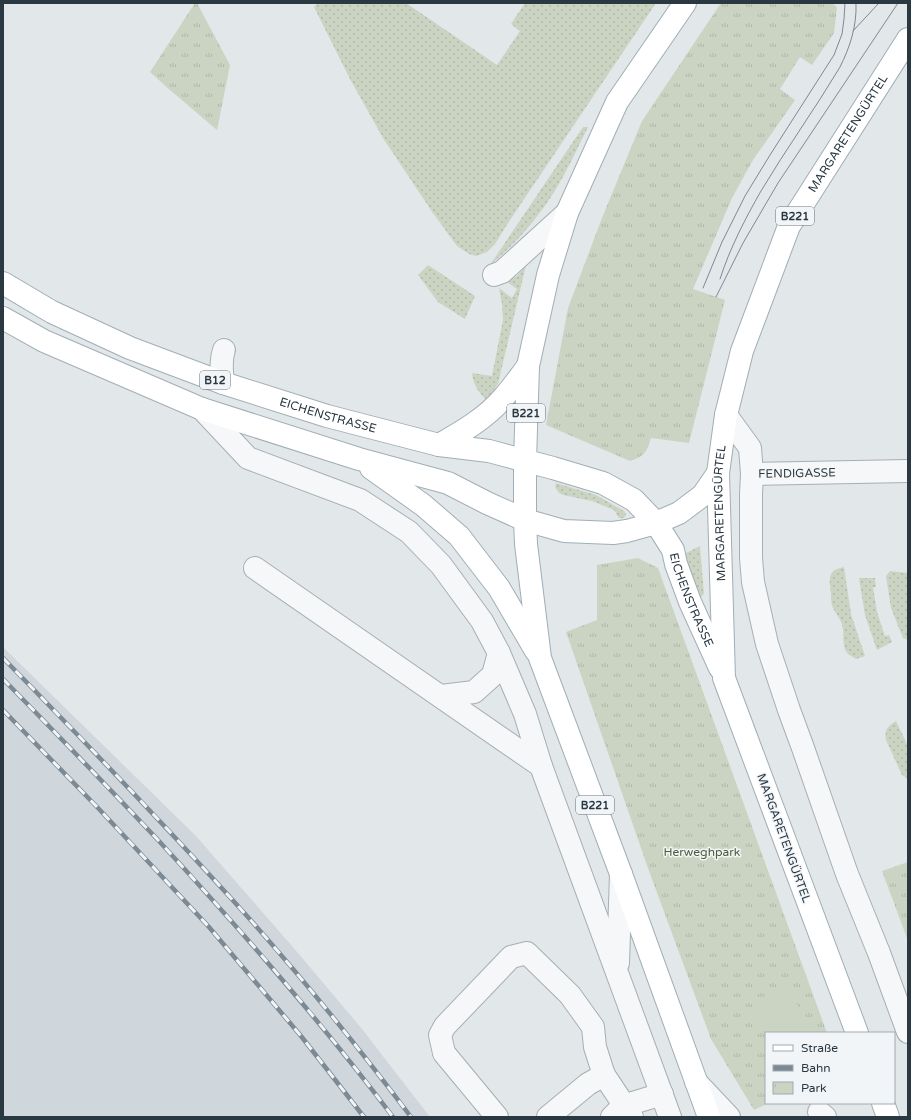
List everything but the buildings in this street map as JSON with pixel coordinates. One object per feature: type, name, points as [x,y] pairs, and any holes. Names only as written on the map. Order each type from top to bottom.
[{"type":"main road","name":"B221","points":[[685,3],[617,102],[567,213],[548,275],[528,366],[525,520],[526,544],[540,658],[621,874],[709,1117]]},
{"type":"main road","name":"MARGARETENGÜRTEL","points":[[857,1032],[724,678],[718,473],[726,414],[742,351],[788,226],[908,39]]},
{"type":"main road","name":"EICHENSTRASSE","points":[[3,283],[52,312],[130,348],[224,383],[327,416],[439,444],[488,451],[525,460],[603,483],[634,500],[656,523],[673,550],[676,564],[690,602],[724,678]]},
{"type":"main road","name":"B12","points":[[3,318],[44,341],[202,409],[359,459],[448,483],[525,520]]},
{"type":"main road","points":[[439,444],[464,431],[503,399],[528,366]]},
{"type":"main road","points":[[359,459],[423,505],[459,536],[499,588],[540,658]]},
{"type":"main road","points":[[525,520],[564,531],[613,533],[627,531],[656,523],[679,513],[703,495],[718,473]]},
{"type":"main road","points":[[883,1104],[888,1117]]},
{"type":"street","points":[[494,275],[502,272],[567,213]]},
{"type":"street","points":[[224,350],[221,368],[224,383]]},
{"type":"street","points":[[202,409],[248,458],[360,500],[409,532],[442,565],[482,621],[499,653],[525,714],[541,766],[670,1117]]},
{"type":"street","name":"FENDIGASSE","points":[[726,414],[750,448],[752,474],[908,471]]},
{"type":"street","points":[[752,474],[751,558],[753,582],[767,644],[848,874],[908,1032]]},
{"type":"street","points":[[255,568],[541,766]]},
{"type":"street","points":[[441,696],[474,692],[492,674],[499,653]]},
{"type":"street","points":[[617,973],[621,874]]},
{"type":"street","points":[[497,1117],[444,1053],[440,1035],[445,1026],[511,958],[527,953],[570,995],[593,1027],[595,1047],[604,1075],[622,1113],[662,1094]]},
{"type":"street","points":[[548,1117],[588,1084],[604,1075]]},
{"type":"street","points":[[696,1082],[729,1117]]},
{"type":"shaded area","points":[[3,647],[196,836],[362,1029],[430,1117],[3,1117]]},
{"type":"green space","points":[[195,3],[197,3],[230,65],[217,130],[150,72]]},
{"type":"green space","points":[[317,3],[406,3],[497,65],[520,31],[511,24],[525,3],[656,3],[495,244],[487,252],[476,256],[469,254],[457,246],[383,138],[350,79],[314,7]]},
{"type":"green space","points":[[721,3],[832,3],[837,7],[834,33],[812,65],[800,57],[780,89],[795,100],[753,160],[732,198],[693,289],[725,300],[689,443],[651,438],[645,453],[630,461],[546,425],[568,308],[602,218],[642,121]]},
{"type":"green space","points":[[583,127],[588,127],[565,174],[549,200],[518,239],[490,265]]},
{"type":"green space","points":[[428,265],[475,296],[465,319],[438,302],[418,275]]},
{"type":"green space","points":[[526,265],[498,384],[491,394],[485,399],[473,381],[472,373],[492,376],[503,320],[499,288],[512,298],[517,289],[507,282],[518,275]]},
{"type":"green space","points":[[556,483],[596,495],[624,511],[626,515],[624,518],[619,518],[614,510],[592,501],[563,495],[559,493],[555,487]]},
{"type":"green space","points":[[700,546],[704,594],[701,597],[684,554]]},
{"type":"green space","name":"Herweghpark","points":[[638,558],[658,568],[827,1032],[765,1032],[765,1104],[767,1104],[754,1110],[711,1039],[649,871],[566,632],[597,620],[597,565]]},
{"type":"green space","points":[[844,567],[851,614],[865,656],[856,659],[849,655],[846,651],[842,624],[831,603],[830,576],[838,568]]},
{"type":"green space","points":[[890,571],[908,573],[908,640],[903,638],[891,608],[886,576]]},
{"type":"green space","points":[[859,578],[875,578],[876,587],[873,587],[877,612],[885,636],[889,635],[892,642],[877,650],[865,615]]},
{"type":"green space","points":[[896,721],[908,746],[908,779],[902,775],[886,740],[887,729]]},
{"type":"green space","points":[[908,862],[908,937],[907,938],[882,871]]},
{"type":"green space","points":[[788,985],[810,1032],[766,1032],[752,1002]]},
{"type":"tram line","points":[[703,288],[722,242],[745,196],[834,55],[842,34],[845,3]]},
{"type":"tram line","points":[[720,279],[728,256],[749,212],[780,160],[840,67],[852,36],[856,3]]},
{"type":"tram line","points":[[853,31],[879,3]]},
{"type":"tram line","points":[[716,297],[743,243],[778,183],[898,3]]},
{"type":"railway","points":[[3,658],[126,786],[247,916],[331,1015],[411,1117]]},
{"type":"railway","points":[[3,679],[158,840],[219,907],[308,1010],[393,1117]]},
{"type":"railway","points":[[3,710],[99,809],[209,927],[301,1036],[364,1117]]}]
